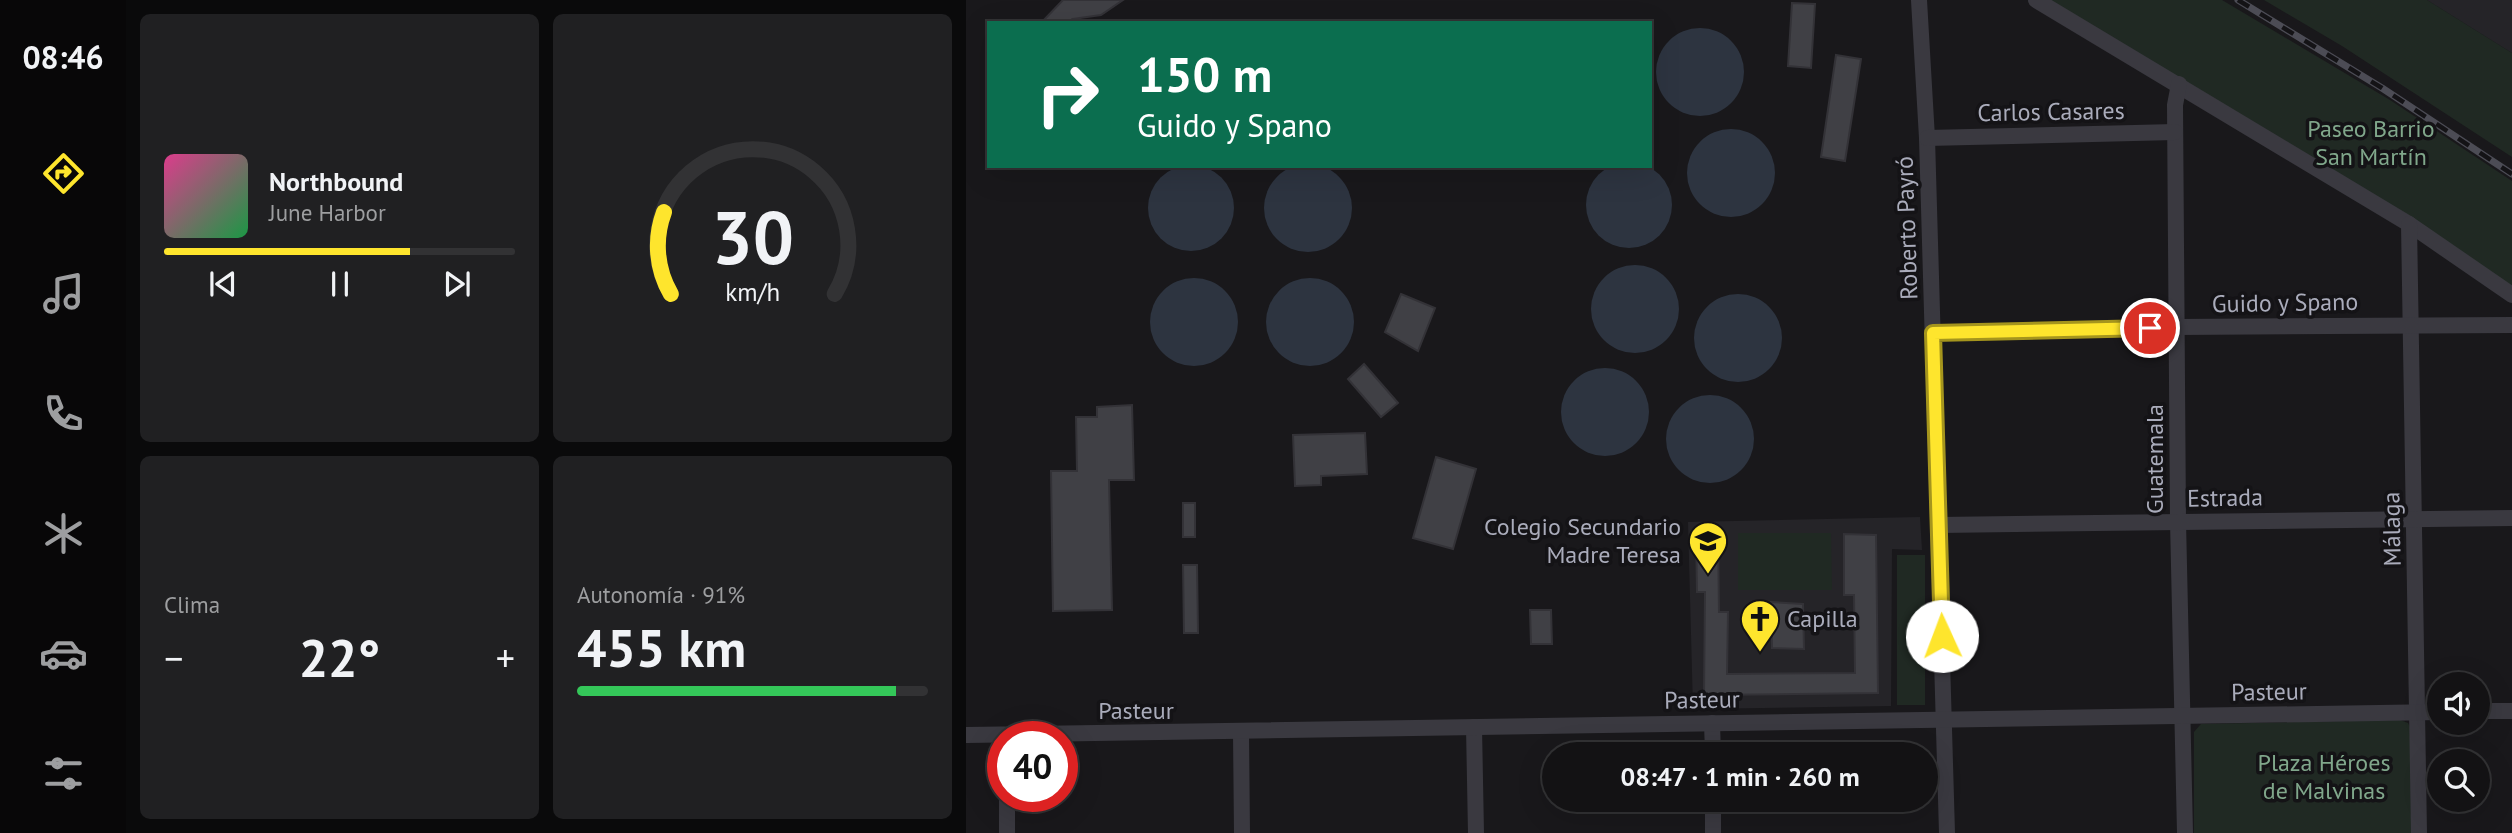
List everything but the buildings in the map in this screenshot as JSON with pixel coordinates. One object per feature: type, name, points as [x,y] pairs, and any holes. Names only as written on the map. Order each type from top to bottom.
[{"type":"street","name":"Roberto Payró","points":[[1919,0],[1927,138],[1947,833]]},
{"type":"street","points":[[2036,0],[2409,224],[2512,295]]},
{"type":"street","name":"Guatemala","points":[[2179,84],[2175,132],[2178,522],[2185,716],[2185,833]]},
{"type":"street","name":"Carlos Casares","points":[[1927,138],[2175,132]]},
{"type":"street","name":"Málaga","points":[[2409,224],[2419,833]]},
{"type":"street","name":"Guido y Spano","points":[[1933,333],[2177,327],[2512,325]]},
{"type":"street","name":"Estrada","points":[[1939,525],[2512,518]]},
{"type":"street","points":[[2490,711],[2512,711]]},
{"type":"street","name":"Pasteur","points":[[1078,735],[2427,712]]},
{"type":"street","points":[[1712,723],[1713,742]]},
{"type":"street","points":[[1474,727],[1476,833]]},
{"type":"street","points":[[1241,733],[1242,833]]},
{"type":"street","name":"Pasteur","points":[[966,735],[987,736]]},
{"type":"street","points":[[1007,812],[1007,833]]},
{"type":"street","points":[[1713,812],[1713,833]]},
{"type":"shaded area","points":[[2427,0],[2512,0],[2512,53]]},
{"type":"shaded area","points":[[1920,517],[1922,550],[1892,549],[1891,706],[1693,709],[1688,522]]},
{"type":"green space","name":"Paseo Barrio San Martín","points":[[2043,0],[2222,0],[2390,100],[2512,181],[2512,290]]},
{"type":"green space","points":[[2264,0],[2427,0],[2512,53],[2512,157],[2342,46]]},
{"type":"green space","points":[[1738,533],[1831,533],[1832,590],[1738,590]]},
{"type":"green space","points":[[1897,555],[1925,555],[1925,705],[1897,705]]},
{"type":"green space","name":"Plaza Héroes de Malvinas","points":[[2400,720],[2408,723],[2411,729],[2411,833],[2194,833],[2194,732],[2201,724]]},
{"type":"water","points":[[1700,28],[1717,32],[1731,41],[1740,55],[1744,72],[1740,89],[1731,103],[1717,112],[1700,116],[1683,112],[1669,103],[1660,89],[1656,72],[1660,55],[1669,41],[1683,32]]},
{"type":"water","points":[[1731,129],[1748,133],[1762,142],[1771,156],[1775,173],[1771,190],[1762,204],[1748,213],[1731,217],[1714,213],[1700,204],[1691,190],[1687,173],[1691,156],[1700,142],[1714,133]]},
{"type":"water","points":[[1174,168],[1208,168],[1222,177],[1234,200],[1234,216],[1227,232],[1215,244],[1199,251],[1183,251],[1167,244],[1155,232],[1148,216],[1151,191],[1160,177]]},
{"type":"water","points":[[1291,168],[1325,168],[1339,177],[1351,200],[1351,216],[1344,232],[1332,244],[1316,251],[1300,251],[1284,244],[1272,232],[1265,216],[1268,191],[1277,177]]},
{"type":"water","points":[[1607,168],[1651,168],[1665,181],[1671,197],[1671,213],[1665,229],[1653,241],[1637,247],[1621,247],[1605,241],[1593,229],[1587,213],[1589,189],[1593,181]]},
{"type":"water","points":[[1635,265],[1652,269],[1666,278],[1675,292],[1679,309],[1675,326],[1666,340],[1652,349],[1635,353],[1618,349],[1604,340],[1595,326],[1591,309],[1595,292],[1604,278],[1618,269]]},
{"type":"water","points":[[1194,278],[1211,282],[1225,291],[1234,305],[1238,322],[1234,339],[1225,353],[1211,362],[1194,366],[1177,362],[1163,353],[1154,339],[1150,322],[1154,305],[1163,291],[1177,282]]},
{"type":"water","points":[[1310,278],[1327,282],[1341,291],[1350,305],[1354,322],[1350,339],[1341,353],[1327,362],[1310,366],[1293,362],[1279,353],[1270,339],[1266,322],[1270,305],[1279,291],[1293,282]]},
{"type":"water","points":[[1738,294],[1755,298],[1769,307],[1778,321],[1782,338],[1778,355],[1769,369],[1755,378],[1738,382],[1721,378],[1707,369],[1698,355],[1694,338],[1698,321],[1707,307],[1721,298]]},
{"type":"water","points":[[1605,368],[1622,372],[1636,381],[1645,395],[1649,412],[1645,429],[1636,443],[1622,452],[1605,456],[1588,452],[1574,443],[1565,429],[1561,412],[1565,395],[1574,381],[1588,372]]},
{"type":"water","points":[[1710,395],[1727,399],[1741,408],[1750,422],[1754,439],[1750,456],[1741,470],[1727,479],[1710,483],[1693,479],[1679,470],[1670,456],[1666,439],[1670,422],[1679,408],[1693,399]]},
{"type":"railway","points":[[2238,0],[2382,88],[2512,174]]},
{"type":"place","name":"Colegio Secundario Madre Teresa","points":[[1708,575]]},
{"type":"place","name":"Capilla","points":[[1760,653]]},
{"type":"route","points":[[1942,636],[1933,333],[2150,328]]}]
